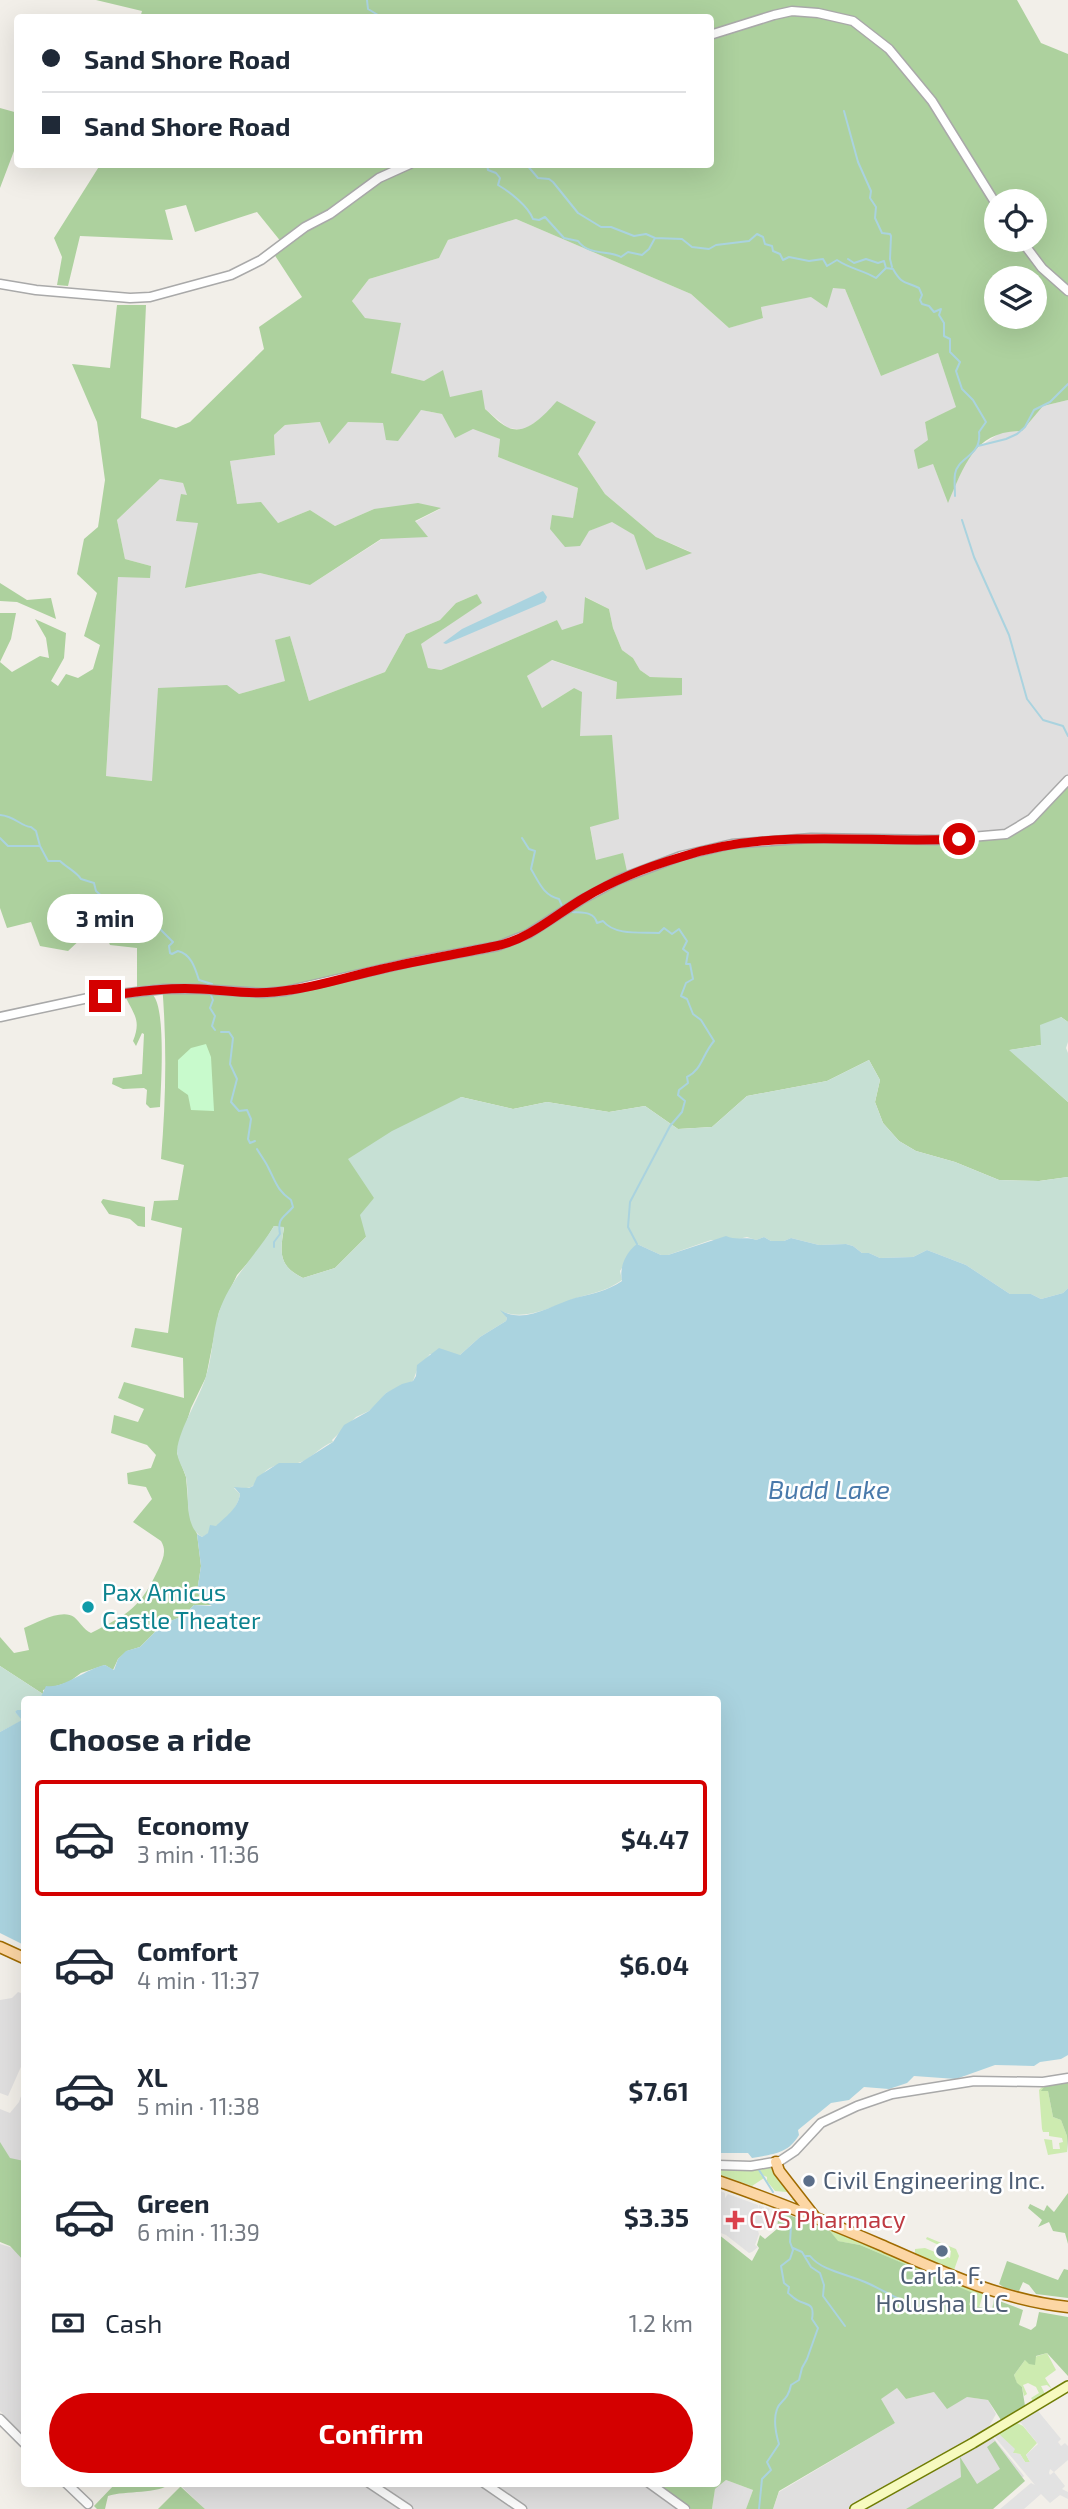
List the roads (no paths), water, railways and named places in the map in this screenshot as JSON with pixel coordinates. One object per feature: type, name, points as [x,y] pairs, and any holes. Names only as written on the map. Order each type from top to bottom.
[{"type":"main road","points":[[0,1947],[21,1957]]},
{"type":"main road","points":[[776,2162],[779,2171],[814,2217]]},
{"type":"main road","points":[[721,2182],[814,2217],[986,2290],[1065,2308]]},
{"type":"main road","points":[[855,2509],[1068,2386]]},
{"type":"street","points":[[714,34],[792,11],[853,20],[877,37],[932,101],[987,189]]},
{"type":"street","points":[[0,284],[36,290],[130,298],[150,297],[231,275],[261,260],[379,178],[401,168]]},
{"type":"street","points":[[1030,252],[1042,268],[1068,291]]},
{"type":"street","points":[[0,1017],[93,997],[158,990],[199,989],[262,993],[286,991],[504,944],[532,932],[573,904],[613,882],[688,854],[732,844],[811,838],[936,840],[1006,834],[1031,819],[1068,780]]},
{"type":"street","points":[[721,2165],[751,2166],[776,2162],[792,2153],[818,2125],[848,2110],[892,2094],[974,2081],[1043,2082],[1068,2078]]},
{"type":"street","points":[[0,2419],[21,2440]]},
{"type":"street","points":[[70,2487],[88,2504]]},
{"type":"street","points":[[375,2487],[408,2509]]},
{"type":"street","points":[[490,2487],[522,2509]]},
{"type":"street","points":[[655,2487],[685,2509]]},
{"type":"water","points":[[543,591],[547,597],[545,602],[443,643],[462,629]]},
{"type":"water","name":"Budd Lake","points":[[726,1236],[756,1240],[764,1237],[771,1241],[791,1238],[819,1245],[846,1244],[862,1253],[880,1258],[913,1257],[927,1250],[966,1265],[1010,1294],[1031,1294],[1041,1299],[1063,1293],[1068,1288],[1068,2055],[1034,2066],[995,2065],[956,2079],[914,2076],[907,2083],[889,2089],[864,2087],[849,2100],[831,2103],[798,2130],[799,2135],[785,2150],[752,2158],[748,2153],[721,2153],[721,1696],[41,1696],[46,1686],[60,1685],[90,1670],[105,1665],[114,1670],[118,1659],[126,1651],[140,1647],[163,1624],[183,1616],[194,1605],[212,1606],[197,1592],[201,1566],[197,1534],[202,1537],[208,1533],[210,1525],[216,1526],[234,1508],[240,1494],[234,1487],[249,1488],[257,1477],[279,1463],[300,1463],[333,1442],[344,1425],[369,1411],[386,1393],[413,1381],[417,1365],[439,1348],[460,1355],[480,1337],[506,1321],[507,1318],[500,1310],[509,1314],[528,1315],[616,1284],[622,1281],[623,1265],[637,1244],[661,1255]]},
{"type":"water","points":[[21,1721],[21,1944],[0,1933],[0,1732]]},
{"type":"waterway","points":[[367,0],[368,9],[376,14]]},
{"type":"waterway","points":[[844,111],[858,162],[871,191],[870,198],[876,207],[875,218],[882,233],[891,236],[892,267]]},
{"type":"waterway","points":[[488,168],[500,178],[498,185],[523,204],[533,219],[545,217],[564,238],[578,241],[593,251],[621,257],[628,252],[642,255],[655,238],[682,239],[692,247],[709,249],[716,245],[749,241],[757,234],[763,237],[765,244],[772,246],[773,251],[780,254],[783,260],[789,257],[809,261],[823,259],[827,266],[837,260],[876,278],[886,268],[893,269],[901,280],[919,288],[922,304],[929,306],[934,312],[941,309],[939,315],[944,323],[944,336],[950,339],[950,352],[960,362],[956,371],[962,389],[973,400],[986,422],[979,432],[974,452],[957,468],[955,496]]},
{"type":"waterway","points":[[529,168],[538,178],[553,182],[578,213],[601,227],[611,227],[634,236],[646,234],[655,238]]},
{"type":"waterway","points":[[848,259],[854,263],[866,259],[878,263],[884,261],[886,268]]},
{"type":"waterway","points":[[978,446],[1017,434],[1025,427],[1034,410],[1050,402],[1068,384]]},
{"type":"waterway","points":[[962,520],[974,557],[1009,635],[1027,699],[1043,720],[1063,726],[1068,736]]},
{"type":"waterway","points":[[0,815],[31,827],[36,831],[40,846]]},
{"type":"waterway","points":[[0,838],[8,846],[40,846],[48,861],[60,861],[81,879],[94,883],[96,891],[105,899],[120,900],[127,916],[138,918],[146,926],[160,929],[173,942],[169,946],[170,953],[178,951],[186,955],[199,980],[212,984]]},
{"type":"waterway","points":[[522,838],[529,849],[535,851],[531,869],[539,883],[545,891],[559,899],[562,906]]},
{"type":"waterway","points":[[572,912],[593,916],[597,923],[603,921],[622,931],[659,933],[664,928],[672,934],[679,929],[687,941],[683,949],[688,953],[686,964],[690,964],[693,979],[686,983],[681,996],[687,999],[693,1014],[701,1020],[714,1041],[699,1066],[687,1077],[688,1083],[679,1090],[678,1095],[685,1101],[682,1112],[670,1126],[630,1202],[628,1227],[637,1244]]},
{"type":"waterway","points":[[211,995],[213,1000],[210,1008],[215,1016],[212,1026],[215,1030]]},
{"type":"waterway","points":[[221,1032],[229,1032],[233,1038],[230,1064],[237,1079],[231,1102],[239,1111],[247,1110],[251,1119],[248,1139],[250,1143],[255,1141]]},
{"type":"waterway","points":[[257,1149],[293,1207],[280,1221],[280,1234],[274,1247]]},
{"type":"waterway","points":[[759,2170],[773,2192]]},
{"type":"waterway","points":[[759,2509],[762,2479],[771,2470],[767,2462],[779,2444],[775,2422],[777,2409],[791,2385],[799,2380],[818,2328],[812,2319],[811,2307],[788,2293],[789,2287],[784,2283],[781,2266],[790,2259],[793,2250],[790,2242],[791,2226],[783,2214]]},
{"type":"waterway","points":[[793,2248],[802,2252],[811,2267],[820,2273],[824,2285],[823,2296],[845,2326]]},
{"type":"waterway","points":[[806,2256],[828,2269],[865,2282],[906,2302]]},
{"type":"place","name":"Pax Amicus Castle Theater","points":[[88,1607]]},
{"type":"place","name":"Civil Engineering Inc.","points":[[809,2181]]},
{"type":"place","name":"CVS Pharmacy","points":[[735,2220]]},
{"type":"place","name":"Carla. F. Holusha LLC","points":[[942,2251]]}]
